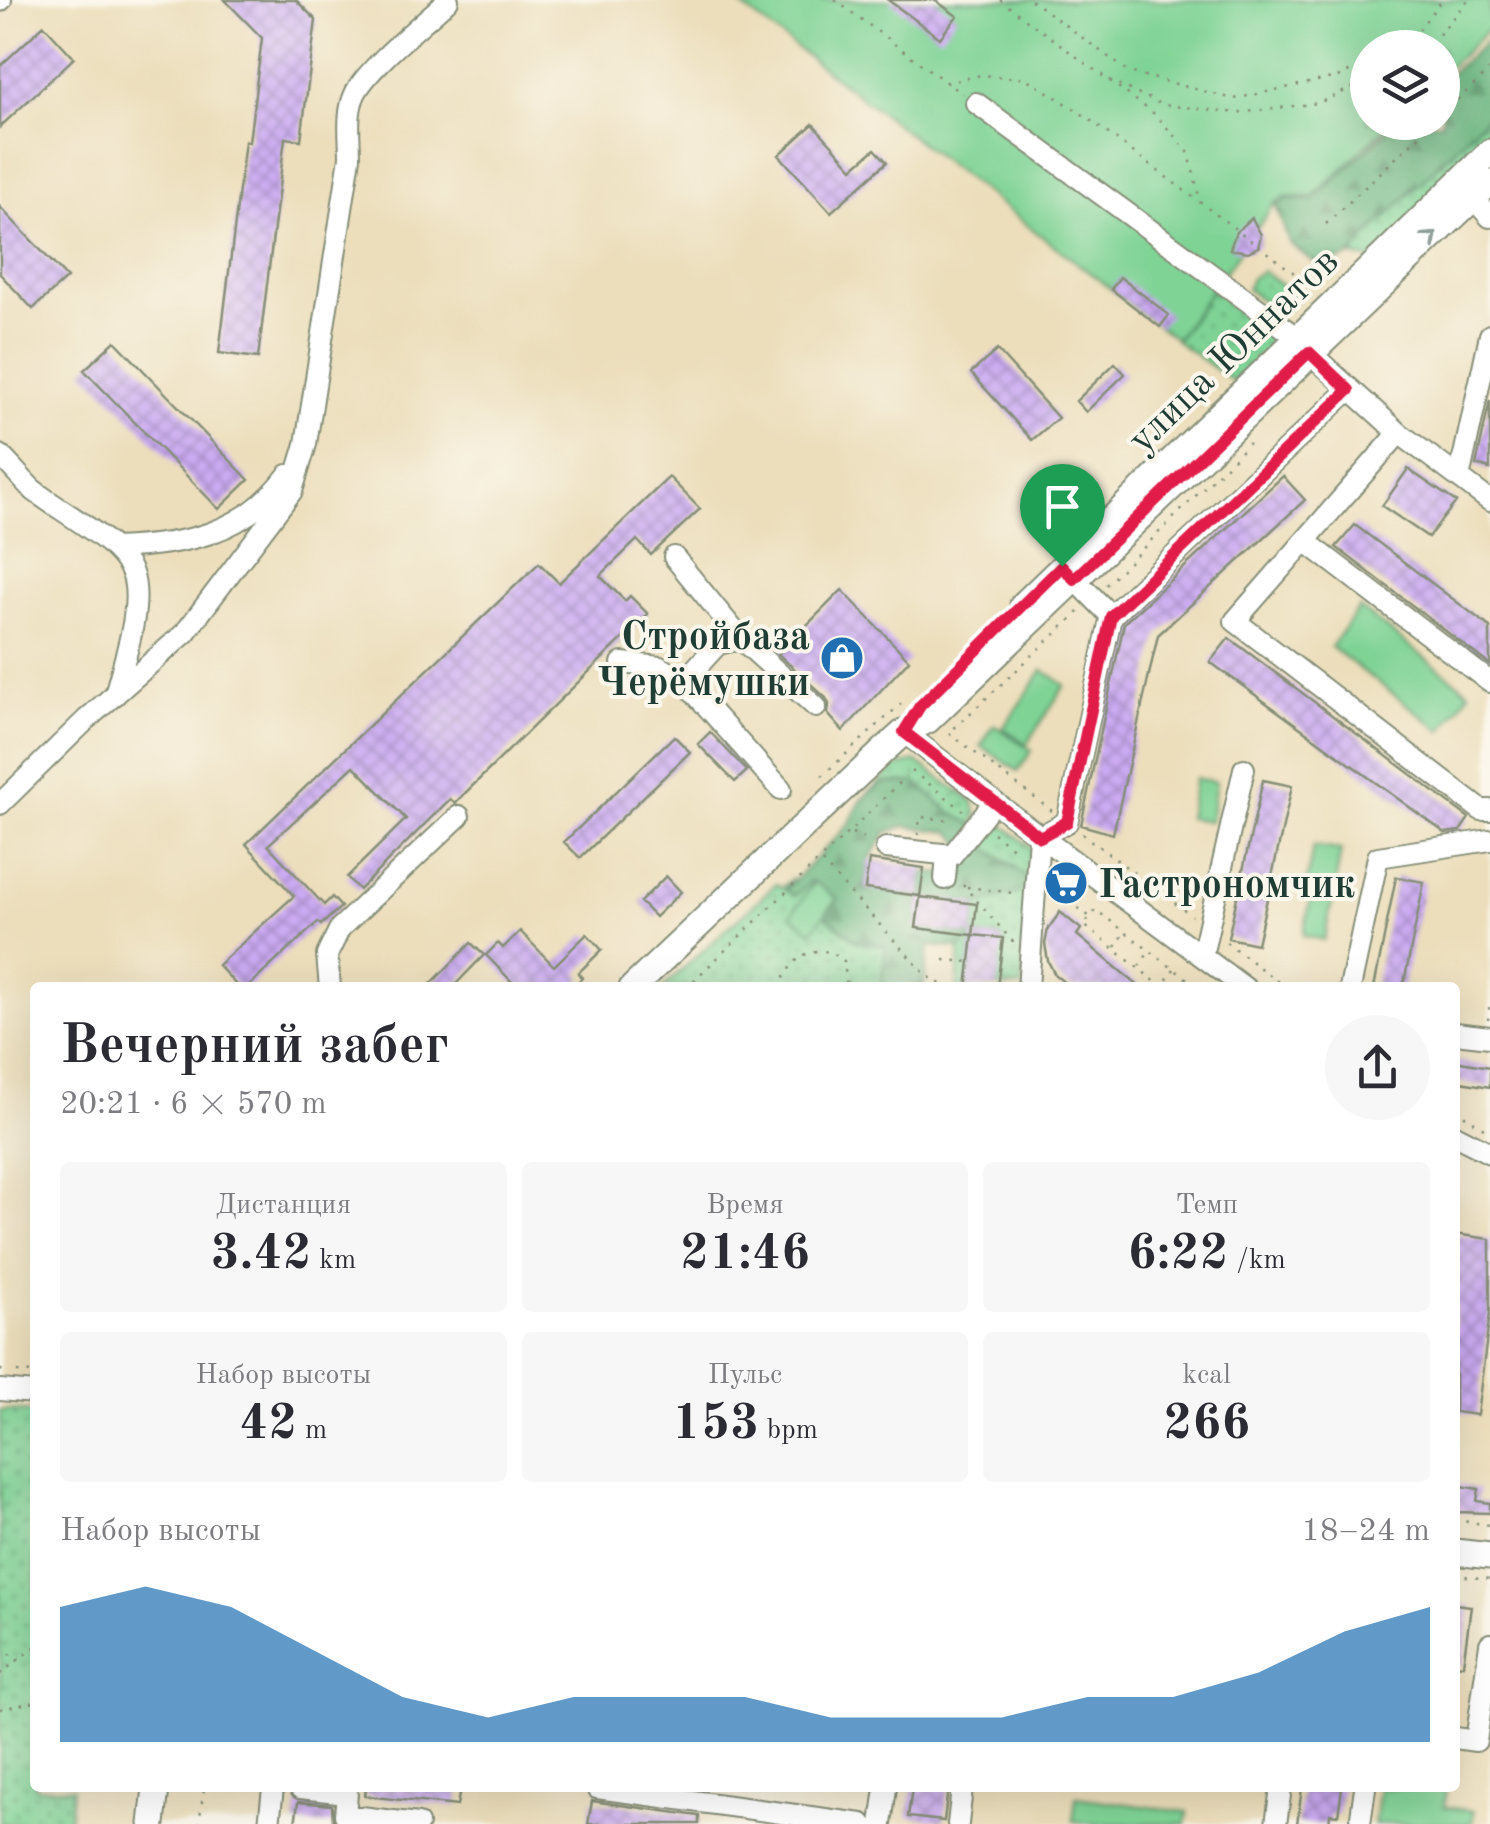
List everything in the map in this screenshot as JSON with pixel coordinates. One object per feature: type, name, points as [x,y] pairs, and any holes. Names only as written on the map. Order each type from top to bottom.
[{"type":"main road","name":"улица Юннатов","points":[[638,982],[904,732],[928,720],[1068,572],[1303,345],[1490,152]]},
{"type":"main road","name":"улица Юннатов","points":[[1303,345],[1484,199]]},
{"type":"main road","points":[[1460,1553],[1490,1556]]},
{"type":"main road","points":[[152,1824],[156,1792]]},
{"type":"street","points":[[0,804],[185,633],[292,491],[306,441],[350,156],[350,116],[355,94],[369,75],[448,0]]},
{"type":"street","points":[[976,104],[1303,345],[1399,433],[1490,501]]},
{"type":"street","points":[[1459,478],[1490,335]]},
{"type":"street","points":[[1040,837],[1067,822],[1111,616],[1349,390]]},
{"type":"street","points":[[1399,433],[1234,621],[1481,810],[1490,810]]},
{"type":"street","points":[[114,548],[157,546],[203,537],[244,519],[275,494],[306,441]]},
{"type":"street","points":[[0,455],[31,488],[114,548],[132,573],[135,598],[115,695]]},
{"type":"street","points":[[1305,541],[1490,682]]},
{"type":"street","points":[[674,558],[741,639],[816,707]]},
{"type":"street","points":[[1068,572],[1111,616]]},
{"type":"street","points":[[684,681],[718,644],[741,639]]},
{"type":"street","points":[[622,663],[660,667],[684,681],[780,789]]},
{"type":"street","points":[[904,732],[1237,982]]},
{"type":"street","points":[[1202,956],[1244,769]]},
{"type":"street","points":[[886,848],[916,851],[951,867],[994,802]]},
{"type":"street","points":[[329,982],[327,954],[340,928],[460,816]]},
{"type":"street","points":[[1028,982],[1042,890],[1040,837]]},
{"type":"street","points":[[1351,982],[1378,856],[1490,840]]},
{"type":"street","points":[[1460,1034],[1490,1037]]},
{"type":"street","points":[[1460,1138],[1490,1153]]},
{"type":"street","points":[[0,1390],[30,1393]]},
{"type":"street","points":[[1460,1739],[1476,1741],[1490,1644]]},
{"type":"street","points":[[269,1824],[273,1792]]},
{"type":"street","points":[[338,1792],[347,1793],[345,1815],[418,1824]]},
{"type":"street","points":[[627,1792],[862,1824]]},
{"type":"street","points":[[881,1824],[885,1792]]},
{"type":"street","points":[[958,1824],[962,1792]]},
{"type":"street","points":[[1276,1824],[1280,1792]]},
{"type":"street","points":[[1360,1824],[1364,1792]]},
{"type":"path","points":[[835,0],[976,104]]},
{"type":"path","points":[[1000,0],[1156,116],[1189,153],[1200,202]]},
{"type":"path","points":[[1031,0],[1129,72],[1234,99],[1350,72]]},
{"type":"path","points":[[1418,30],[1442,0]]},
{"type":"path","points":[[1443,30],[1468,0]]},
{"type":"path","points":[[1460,98],[1490,70]]},
{"type":"path","points":[[946,84],[981,75],[1027,79],[1078,111],[1316,291],[1328,280]]},
{"type":"path","points":[[1103,77],[1163,104],[1239,113],[1318,103],[1350,89]]},
{"type":"path","points":[[1326,224],[1415,140]]},
{"type":"path","points":[[1256,436],[1092,599],[949,733],[1278,982]]},
{"type":"path","points":[[822,776],[903,702]]},
{"type":"path","points":[[692,982],[906,777]]},
{"type":"path","points":[[916,851],[920,817],[958,820],[951,867],[1030,962]]},
{"type":"path","points":[[821,861],[926,975],[937,982]]},
{"type":"path","points":[[951,867],[1042,890],[1071,902],[1090,918]]},
{"type":"path","points":[[1071,902],[1083,888]]},
{"type":"path","points":[[1156,982],[1084,926],[1096,910],[1191,982]]},
{"type":"path","points":[[1114,949],[1125,932]]},
{"type":"path","points":[[783,982],[798,956],[817,950],[844,961],[846,982]]},
{"type":"path","points":[[1138,968],[1150,950]]},
{"type":"path","points":[[944,960],[970,962]]},
{"type":"path","points":[[1165,982],[1174,969]]},
{"type":"path","points":[[1460,1113],[1490,1132]]},
{"type":"path","points":[[0,1370],[30,1372]]},
{"type":"path","points":[[1460,1521],[1490,1525]]},
{"type":"path","points":[[1460,1576],[1490,1580]]},
{"type":"path","points":[[0,1649],[20,1659]]},
{"type":"path","points":[[0,1674],[30,1651]]},
{"type":"path","points":[[0,1708],[30,1703]]},
{"type":"path","points":[[199,1824],[203,1792]]},
{"type":"green space","points":[[734,0],[1490,0],[1490,28],[1460,57],[1460,30],[1350,30],[1350,140],[1372,140],[1313,197],[1285,197],[1275,203],[1176,339]]},
{"type":"green space","points":[[1490,38],[1490,114],[1351,256],[1332,263],[1312,261],[1289,243],[1276,206],[1286,199],[1313,200],[1377,140],[1460,140],[1460,65]]},
{"type":"green space","points":[[1490,114],[1490,152],[1378,261],[1351,256],[1367,236]]},
{"type":"green space","points":[[1263,271],[1294,295],[1295,299],[1279,314],[1247,289],[1251,278]]},
{"type":"green space","points":[[1216,285],[1275,332],[1276,346],[1235,383],[1176,341]]},
{"type":"green space","points":[[1359,608],[1470,692],[1442,731],[1331,647]]},
{"type":"green space","points":[[1043,670],[1065,685],[1027,744],[1003,728]]},
{"type":"green space","points":[[994,725],[1032,750],[1018,771],[981,746]]},
{"type":"green space","points":[[915,761],[973,801],[977,814],[973,824],[951,813],[915,782],[883,783],[861,800],[894,768]]},
{"type":"green space","points":[[1195,778],[1216,782],[1210,821],[1188,818]]},
{"type":"green space","points":[[915,782],[951,813],[973,824],[982,835],[982,845],[1027,877],[1026,890],[977,904],[922,897],[923,872],[943,874],[962,845],[951,832],[904,826],[887,832],[869,860],[865,888],[920,896],[917,928],[973,935],[960,948],[929,946],[925,982],[882,982],[886,946],[856,941],[826,916],[838,899],[814,881],[794,896],[785,890],[849,824],[861,801],[883,783]]},
{"type":"green space","points":[[992,819],[1031,847],[1022,982],[998,982],[1002,938],[973,935],[977,904],[1007,893],[1015,866],[981,845],[979,832]]},
{"type":"green space","points":[[1313,846],[1341,850],[1334,891],[1306,886]]},
{"type":"green space","points":[[793,878],[785,889],[795,895],[814,881],[838,899],[826,917],[856,941],[886,946],[882,982],[669,982],[776,884],[781,888]]},
{"type":"green space","points":[[815,882],[837,899],[812,931],[791,915]]},
{"type":"green space","points":[[1312,894],[1333,898],[1324,940],[1303,935]]},
{"type":"green space","points":[[973,935],[968,982],[957,982],[960,948]]},
{"type":"green space","points":[[0,1410],[30,1412],[30,1792],[72,1792],[69,1824],[0,1824]]},
{"type":"green space","points":[[1378,1792],[1446,1792],[1444,1807],[1474,1811],[1472,1824],[1374,1824]]},
{"type":"green space","points":[[1076,1797],[1188,1812],[1186,1824],[1073,1821]]},
{"type":"building","points":[[225,0],[296,0],[316,20],[301,140],[285,138],[258,358],[219,353],[262,38]]},
{"type":"building","points":[[888,0],[935,0],[957,16],[940,38]]},
{"type":"building","points":[[44,25],[74,58],[0,127],[0,66]]},
{"type":"building","points":[[813,124],[853,168],[875,149],[887,162],[831,212],[779,155]]},
{"type":"building","points":[[0,207],[67,278],[33,309],[0,274]]},
{"type":"building","points":[[1252,218],[1261,235],[1258,247],[1248,252],[1230,249],[1236,232]]},
{"type":"building","points":[[1120,277],[1169,315],[1160,327],[1111,289]]},
{"type":"building","points":[[115,341],[249,480],[219,509],[84,370]]},
{"type":"building","points":[[997,350],[1058,418],[1032,440],[971,373]]},
{"type":"building","points":[[1115,363],[1125,374],[1086,412],[1076,401]]},
{"type":"building","points":[[1490,400],[1490,469],[1476,465]]},
{"type":"building","points":[[1408,469],[1456,502],[1428,537],[1382,506]]},
{"type":"building","points":[[1283,476],[1305,500],[1158,635],[1113,834],[1081,825],[1124,623]]},
{"type":"building","points":[[669,477],[700,509],[651,555],[637,540],[600,576],[625,601],[630,596],[648,614],[455,803],[450,799],[359,890],[347,877],[406,819],[354,766],[268,845],[324,905],[332,897],[341,907],[321,925],[318,922],[253,982],[234,982],[218,965],[294,896],[246,844],[539,563],[559,583]]},
{"type":"building","points":[[1355,525],[1490,627],[1490,665],[1336,547]]},
{"type":"building","name":"Стройбаза Черёмушки","points":[[842,590],[909,660],[843,731],[828,714],[826,698],[778,654]]},
{"type":"building","points":[[1229,638],[1469,818],[1460,831],[1445,833],[1210,662]]},
{"type":"building","points":[[710,732],[747,771],[735,782],[698,744]]},
{"type":"building","points":[[674,736],[690,752],[580,858],[564,842]]},
{"type":"building","points":[[1263,780],[1292,786],[1257,944],[1228,938]]},
{"type":"building","points":[[869,860],[924,868],[920,896],[865,889]]},
{"type":"building","points":[[666,876],[681,892],[655,917],[640,902]]},
{"type":"building","points":[[1396,877],[1424,882],[1404,982],[1375,982]]},
{"type":"building","points":[[920,897],[977,904],[973,935],[916,928]]},
{"type":"building","points":[[1060,912],[1081,929],[1077,935],[1134,982],[1064,982],[1048,961],[1048,929]]},
{"type":"building","points":[[520,931],[554,966],[587,934],[602,950],[578,973],[582,978],[578,982],[512,982],[486,955],[498,943],[503,948]]},
{"type":"building","points":[[973,935],[1003,938],[998,982],[968,982]]},
{"type":"building","points":[[471,943],[484,955],[458,982],[433,982]]},
{"type":"building","points":[[1460,1062],[1490,1067],[1490,1087],[1460,1082]]},
{"type":"building","points":[[1460,1235],[1490,1239],[1490,1313],[1477,1415],[1460,1413]]},
{"type":"building","points":[[1460,1486],[1479,1489],[1477,1501],[1490,1503],[1490,1513],[1460,1512]]},
{"type":"building","points":[[1460,1605],[1471,1606],[1463,1665],[1460,1665]]},
{"type":"building","points":[[366,1792],[459,1792],[457,1806],[365,1796]]},
{"type":"building","points":[[911,1792],[948,1792],[944,1821],[908,1817]]},
{"type":"building","points":[[1301,1792],[1341,1792],[1338,1815],[1330,1814],[1329,1824],[1297,1824]]},
{"type":"building","points":[[592,1801],[699,1816],[699,1824],[588,1824]]},
{"type":"building","points":[[298,1802],[332,1805],[333,1824],[295,1824]]},
{"type":"place","name":"Стройбаза Черёмушки","points":[[842,658]]},
{"type":"place","name":"Гастрономчик","points":[[1066,883]]},
{"type":"route","points":[[1309,352],[1349,390],[1111,616],[1067,822],[1040,837],[904,732],[920,706],[1062,566],[1074,579],[1309,352]]}]
